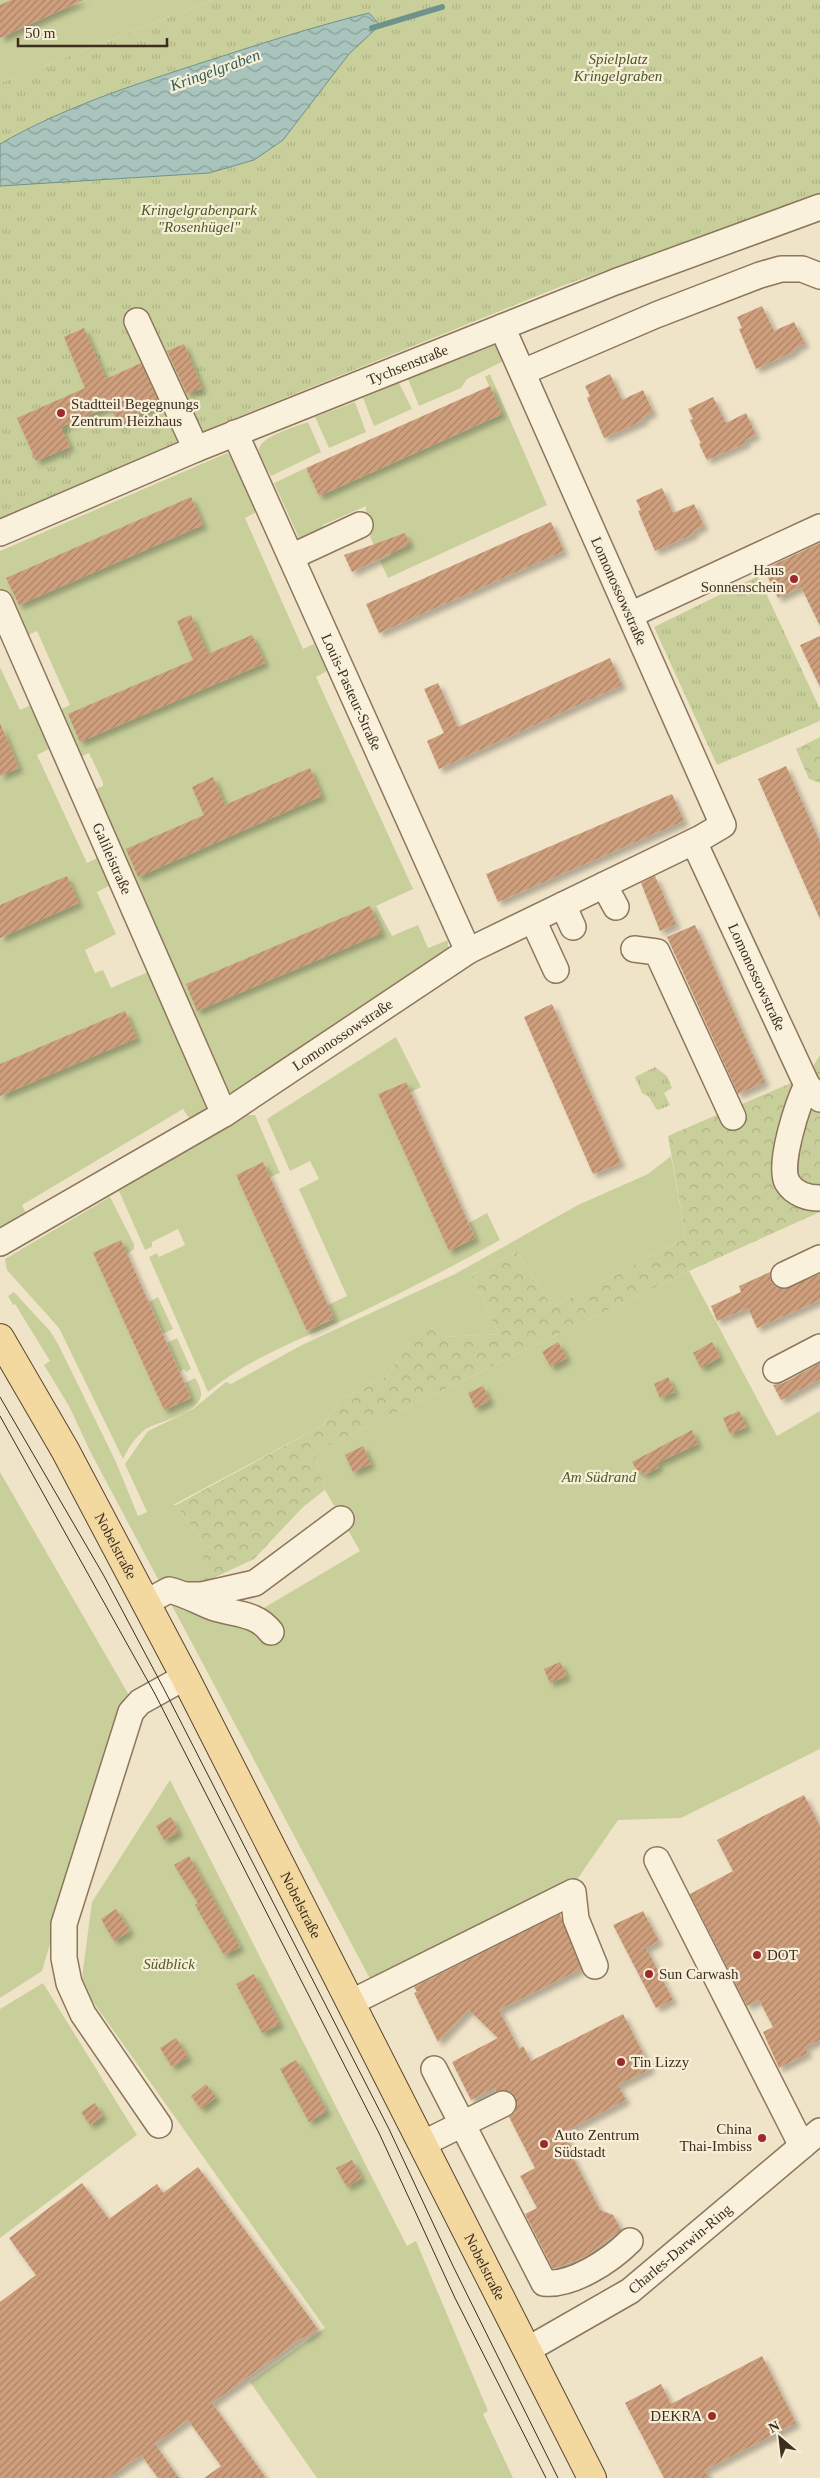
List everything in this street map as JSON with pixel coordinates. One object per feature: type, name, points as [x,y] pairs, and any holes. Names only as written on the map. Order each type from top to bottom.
[{"type":"main road","name":"Nobelstraße","points":[[0,1338],[65,1450],[185,1677],[592,2478]]},
{"type":"street","name":"Tychsenstraße","points":[[0,533],[236,433],[504,332],[654,267],[820,207]]},
{"type":"street","points":[[523,372],[656,315],[760,275],[788,269],[802,269],[820,276]]},
{"type":"street","points":[[137,321],[196,449]]},
{"type":"street","name":"Lomonossowstraße","points":[[0,1243],[224,1114],[468,951],[694,842],[723,825],[504,332]]},
{"type":"street","name":"Louis-Pasteur-Straße","points":[[236,433],[468,951]]},
{"type":"street","points":[[291,557],[360,525]]},
{"type":"street","points":[[630,615],[820,527]]},
{"type":"street","name":"Galileistraße","points":[[0,603],[224,1114]]},
{"type":"street","name":"Lomonossowstraße","points":[[694,842],[814,1092],[801,1097],[784,1157],[787,1182],[804,1197],[820,1198]]},
{"type":"street","points":[[604,885],[616,907]]},
{"type":"street","points":[[563,905],[573,927]]},
{"type":"street","points":[[533,920],[556,970]]},
{"type":"street","points":[[634,949],[657,952],[733,1117]]},
{"type":"street","points":[[784,1275],[820,1258]]},
{"type":"street","points":[[776,1370],[820,1346]]},
{"type":"street","points":[[188,1595],[202,1595],[255,1583],[341,1519]]},
{"type":"street","points":[[145,1603],[169,1590],[188,1595],[212,1607],[256,1617],[271,1632]]},
{"type":"street","points":[[159,2126],[83,2014],[69,1982],[64,1958],[64,1924],[131,1712],[140,1702],[185,1677]]},
{"type":"street","points":[[657,1860],[811,2139]]},
{"type":"street","points":[[350,2003],[573,1892],[576,1919],[595,1966]]},
{"type":"street","points":[[434,2069],[544,2283],[558,2284],[612,2259],[630,2241]]},
{"type":"street","points":[[422,2144],[503,2104]]},
{"type":"street","name":"Charles-Darwin-Ring","points":[[527,2350],[630,2291],[811,2139]]},
{"type":"green space","points":[[0,0],[213,0],[0,83]]},
{"type":"green space","name":"Kringelgrabenpark \"Rosenhügel\"","points":[[213,0],[820,0],[820,198],[725,228],[562,286],[225,422],[0,521],[0,83]]},
{"type":"green space","points":[[501,343],[508,359],[467,379],[461,388],[419,406],[408,379]]},
{"type":"green space","points":[[490,374],[547,505],[388,578],[380,561],[391,555],[384,541],[374,546],[365,524],[366,506],[323,525],[324,538],[303,547],[274,483],[306,468],[319,496],[502,414],[485,377]]},
{"type":"green space","points":[[399,383],[412,409],[374,426],[363,398]]},
{"type":"green space","points":[[355,402],[366,432],[329,448],[315,417]]},
{"type":"green space","points":[[308,422],[321,452],[271,476],[260,454],[260,446],[271,437]]},
{"type":"green space","points":[[227,453],[235,459],[260,510],[245,518],[303,649],[314,644],[327,671],[316,677],[413,889],[376,906],[392,936],[418,925],[428,948],[448,940],[448,949],[443,957],[237,1092],[225,1092],[88,792],[103,786],[103,782],[89,753],[76,759],[55,712],[70,705],[37,631],[21,638],[0,593],[0,551]]},
{"type":"green space","points":[[758,576],[820,709],[820,721],[717,765],[654,627]]},
{"type":"green space","points":[[0,667],[20,710],[37,702],[55,746],[37,755],[87,863],[101,856],[113,884],[97,892],[116,934],[85,950],[95,973],[103,970],[111,988],[155,969],[208,1101],[206,1109],[191,1121],[183,1109],[22,1205],[28,1217],[0,1232]]},
{"type":"green space","points":[[820,737],[820,783],[809,779],[796,749]]},
{"type":"green space","points":[[396,1037],[421,1087],[411,1092],[405,1082],[378,1094],[449,1251],[475,1238],[469,1223],[487,1213],[500,1240],[390,1298],[259,1358],[241,1368],[208,1392],[149,1257],[157,1253],[159,1257],[185,1245],[178,1229],[152,1242],[152,1247],[145,1250],[119,1191],[244,1115],[255,1115],[280,1173],[270,1177],[263,1162],[236,1175],[307,1331],[334,1319],[328,1305],[347,1296],[299,1189],[319,1179],[310,1161],[290,1171],[267,1119]]},
{"type":"green space","points":[[820,1055],[820,1212],[689,1271],[314,1452],[325,1490],[303,1507],[254,1559],[205,1582],[201,1539],[176,1505],[323,1425],[340,1400],[387,1376],[410,1343],[411,1330],[428,1326],[443,1337],[499,1334],[471,1275],[517,1252],[552,1307],[686,1238],[668,1136],[807,1076]]},
{"type":"green space","points":[[655,1067],[667,1076],[672,1088],[664,1093],[670,1105],[659,1110],[656,1109],[649,1097],[642,1093],[635,1077]]},
{"type":"green space","name":"Am Südrand","points":[[671,1156],[686,1238],[552,1307],[517,1252],[471,1275],[499,1334],[443,1337],[428,1326],[410,1343],[387,1376],[340,1400],[323,1425],[173,1505],[176,1505],[201,1539],[225,1605],[262,1609],[360,1551],[325,1490],[314,1452],[689,1271],[777,1436],[820,1411],[820,1749],[681,1818],[618,1820],[574,1884],[376,1990],[90,1451],[69,1406],[44,1365],[50,1361],[15,1304],[13,1305],[8,1296],[14,1292],[50,1331],[58,1344],[116,1462],[138,1516],[147,1512],[125,1464],[148,1431],[193,1409],[226,1382],[231,1384],[302,1345],[455,1274],[578,1205],[648,1174]]},
{"type":"green space","points":[[110,1197],[134,1244],[134,1249],[127,1254],[93,1253],[164,1410],[191,1398],[185,1383],[195,1378],[200,1387],[201,1394],[193,1408],[142,1432],[133,1442],[123,1459],[59,1328],[7,1270],[5,1259]]},
{"type":"green space","points":[[158,1297],[173,1329],[163,1334],[149,1302]]},
{"type":"green space","points":[[177,1338],[191,1369],[186,1372],[184,1369],[180,1372],[167,1343]]},
{"type":"green space","points":[[0,1472],[130,1697],[120,1707],[42,1971],[0,1998]]},
{"type":"green space","name":"Südblick","points":[[170,1780],[407,2246],[416,2241],[488,2411],[483,2414],[513,2478],[317,2478],[250,2382],[325,2328],[81,1985],[92,1902]]},
{"type":"green space","points":[[43,1983],[137,2135],[0,2238],[0,2009]]},
{"type":"water","points":[[369,13],[380,25],[349,54],[283,140],[254,160],[209,173],[0,186],[0,144],[48,119],[98,98],[175,71],[285,36]]},
{"type":"building","points":[[11,0],[83,0],[0,38],[0,5]]},
{"type":"building","points":[[762,306],[774,331],[794,322],[805,343],[794,349],[795,351],[756,369],[739,329],[742,328],[737,317]]},
{"type":"building","name":"Stadtteil Begegnungs Zentrum Heizhaus","points":[[84,328],[106,379],[141,363],[160,405],[118,424],[110,406],[61,427],[70,447],[36,461],[17,418],[85,388],[64,337]]},
{"type":"building","points":[[184,344],[202,388],[187,394],[167,351]]},
{"type":"building","points":[[610,374],[622,400],[643,390],[653,412],[643,417],[644,420],[604,438],[587,398],[590,396],[585,386]]},
{"type":"building","points":[[490,386],[502,414],[319,496],[306,468]]},
{"type":"building","points":[[713,397],[726,423],[746,413],[756,435],[745,440],[746,443],[707,460],[690,420],[693,419],[688,409]]},
{"type":"building","points":[[662,488],[673,513],[694,504],[704,526],[693,531],[694,534],[655,551],[638,511],[641,510],[636,500]]},
{"type":"building","points":[[191,497],[203,525],[19,605],[6,578]]},
{"type":"building","points":[[551,522],[564,551],[379,633],[366,604]]},
{"type":"building","points":[[405,533],[410,544],[352,572],[344,555]]},
{"type":"building","name":"Haus Sonnenschein","points":[[820,543],[820,626],[801,587],[778,598],[764,569]]},
{"type":"building","points":[[191,615],[208,654],[252,635],[265,663],[80,742],[68,714],[193,660],[177,621]]},
{"type":"building","points":[[820,636],[820,687],[800,645]]},
{"type":"building","points":[[610,658],[622,685],[439,769],[427,741],[444,733],[424,689],[438,683],[458,727]]},
{"type":"building","points":[[0,723],[19,768],[0,776]]},
{"type":"building","points":[[786,766],[820,842],[820,919],[758,779]]},
{"type":"building","points":[[310,768],[322,796],[138,877],[126,849],[204,815],[192,787],[213,777],[225,805]]},
{"type":"building","points":[[672,794],[684,821],[498,902],[486,874]]},
{"type":"building","points":[[67,876],[79,903],[0,938],[0,905]]},
{"type":"building","points":[[655,876],[676,924],[660,931],[641,883]]},
{"type":"building","points":[[370,906],[382,933],[197,1011],[186,984]]},
{"type":"building","points":[[695,925],[765,1082],[738,1094],[667,937]]},
{"type":"building","points":[[552,1004],[621,1163],[593,1174],[524,1017]]},
{"type":"building","points":[[125,1011],[137,1038],[0,1096],[0,1064]]},
{"type":"building","points":[[406,1082],[475,1238],[449,1251],[378,1094]]},
{"type":"building","points":[[263,1162],[334,1318],[307,1331],[236,1175]]},
{"type":"building","points":[[121,1240],[191,1398],[164,1410],[93,1253]]},
{"type":"building","points":[[770,1272],[771,1282],[776,1287],[783,1289],[820,1274],[820,1300],[757,1328],[748,1308],[717,1321],[711,1306],[741,1292],[739,1286]]},
{"type":"building","points":[[558,1342],[567,1358],[551,1367],[542,1352]]},
{"type":"building","points":[[712,1342],[720,1357],[701,1368],[693,1353]]},
{"type":"building","points":[[820,1363],[820,1379],[781,1400],[773,1385],[783,1383]]},
{"type":"building","points":[[668,1377],[675,1392],[660,1398],[654,1384]]},
{"type":"building","points":[[483,1386],[490,1401],[475,1408],[468,1393]]},
{"type":"building","points":[[739,1411],[747,1427],[730,1434],[723,1418]]},
{"type":"building","points":[[692,1430],[698,1444],[657,1463],[659,1467],[644,1475],[641,1471],[638,1472],[632,1462]]},
{"type":"building","points":[[363,1446],[371,1464],[353,1472],[345,1455]]},
{"type":"building","points":[[560,1662],[567,1676],[550,1683],[544,1669]]},
{"type":"building","name":"DOT","points":[[804,1795],[820,1826],[820,2040],[805,2047],[808,2053],[779,2068],[763,2032],[773,2027],[759,2000],[747,2006],[690,1894],[733,1871],[717,1840]]},
{"type":"building","points":[[171,1817],[179,1832],[164,1840],[156,1826]]},
{"type":"building","points":[[189,1856],[240,1947],[224,1955],[195,1905],[198,1903],[174,1865]]},
{"type":"building","points":[[116,1909],[130,1931],[114,1941],[101,1919]]},
{"type":"building","name":"Sun Carwash","points":[[643,1911],[659,1941],[646,1948],[673,2000],[656,2008],[613,1925]]},
{"type":"building","name":"Auto Zentrum Südstadt","points":[[560,1914],[581,1969],[499,2010],[519,2049],[523,2046],[531,2061],[623,2014],[651,2069],[618,2085],[626,2100],[564,2132],[572,2149],[569,2150],[600,2210],[613,2215],[621,2230],[583,2258],[553,2269],[525,2214],[537,2208],[520,2176],[535,2168],[509,2117],[515,2112],[516,2098],[511,2092],[496,2091],[495,2088],[471,2100],[452,2062],[498,2038],[469,2010],[438,2042],[414,1993],[417,1992],[414,1987]]},
{"type":"building","points":[[254,1974],[280,2024],[262,2033],[236,1984]]},
{"type":"building","points":[[176,2038],[188,2057],[172,2067],[160,2048]]},
{"type":"building","points":[[296,2060],[327,2111],[309,2122],[280,2069]]},
{"type":"building","points":[[206,2084],[216,2097],[201,2109],[191,2096]]},
{"type":"building","points":[[95,2103],[103,2116],[90,2125],[81,2112]]},
{"type":"building","points":[[352,2160],[362,2178],[347,2187],[336,2168]]},
{"type":"building","points":[[198,2167],[318,2329],[304,2339],[303,2337],[212,2403],[266,2478],[204,2478],[221,2466],[188,2420],[155,2444],[179,2478],[158,2478],[141,2455],[108,2478],[0,2478],[0,2302],[36,2275],[9,2238],[82,2183],[109,2219],[157,2184],[163,2193]]},
{"type":"building","name":"DEKRA","points":[[762,2356],[796,2423],[705,2470],[709,2478],[664,2478],[625,2403],[661,2384],[671,2404]]},
{"type":"waterway","name":"Kringelgraben","points":[[372,28],[442,7]]},
{"type":"tram line","points":[[0,1397],[104,1576],[164,1689],[389,2129],[453,2266],[558,2478]]},
{"type":"tram line","points":[[0,1416],[155,1694],[379,2133],[455,2298],[546,2478]]},
{"type":"place","name":"Stadtteil Begegnungs Zentrum Heizhaus","points":[[61,413]]},
{"type":"place","name":"Haus Sonnenschein","points":[[794,579]]},
{"type":"place","name":"DOT","points":[[757,1955]]},
{"type":"place","name":"Sun Carwash","points":[[649,1974]]},
{"type":"place","name":"Tin Lizzy","points":[[621,2062]]},
{"type":"place","name":"China Thai-Imbiss","points":[[762,2138]]},
{"type":"place","name":"Auto Zentrum Südstadt","points":[[544,2144]]},
{"type":"place","name":"DEKRA","points":[[712,2416]]},
{"type":"park label","name":"Spielplatz Kringelgraben","points":[[618,68]]}]
